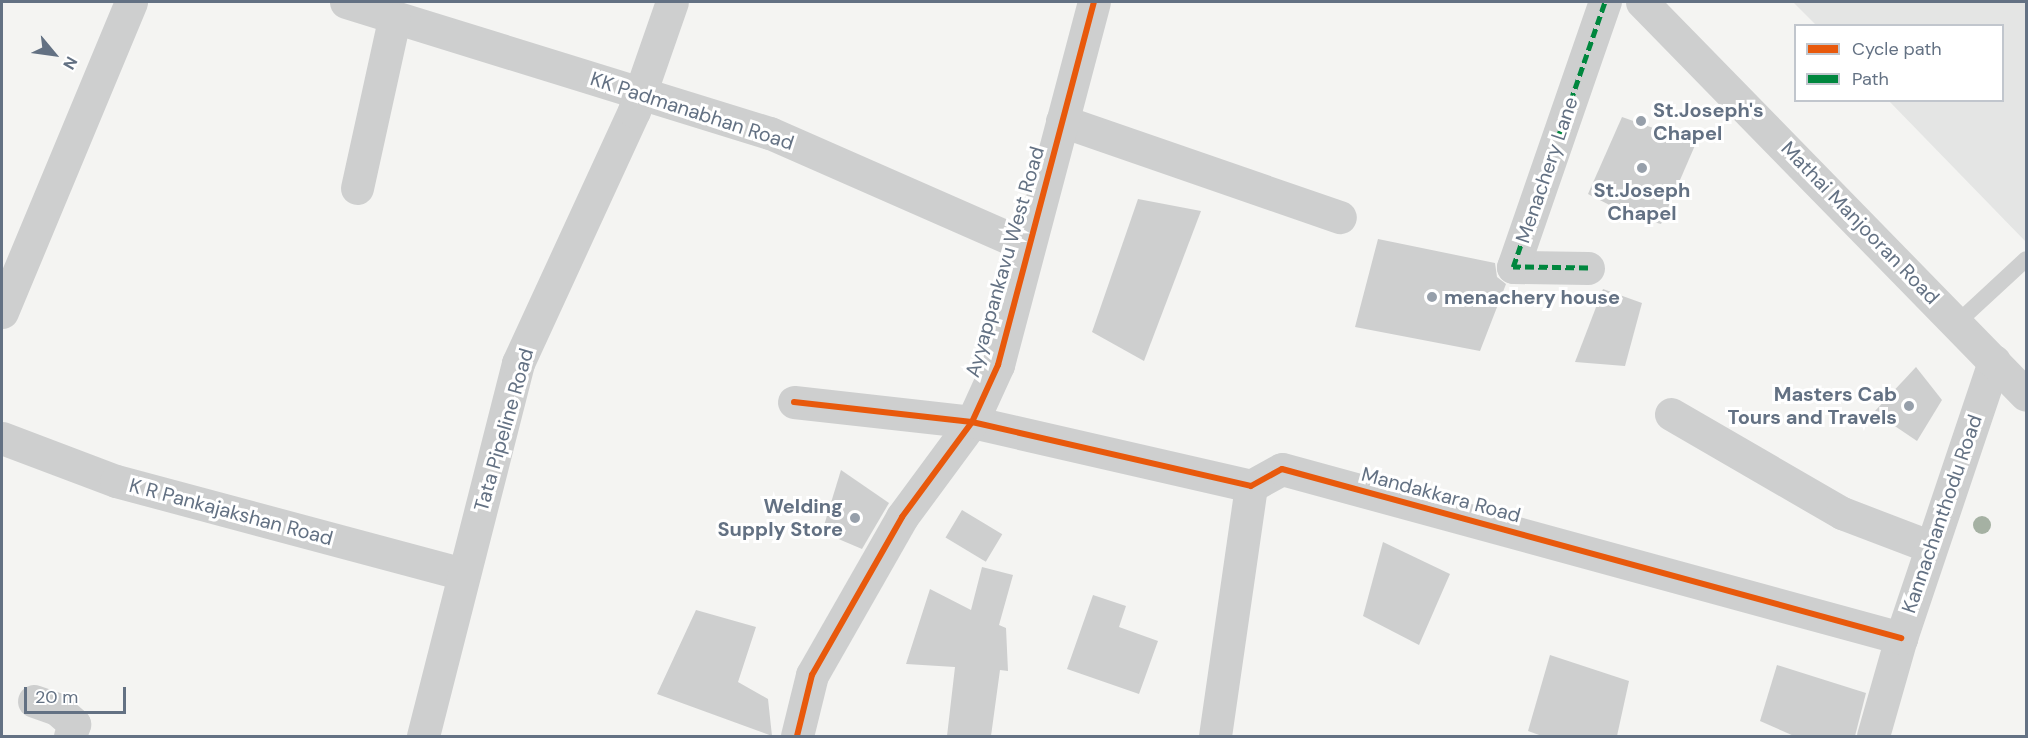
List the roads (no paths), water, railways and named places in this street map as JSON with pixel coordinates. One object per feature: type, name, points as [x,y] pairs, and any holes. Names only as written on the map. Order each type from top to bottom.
[{"type":"street","points":[[2,312],[131,2]]},
{"type":"street","name":"KK Padmanabhan Road","points":[[346,2],[394,20],[770,133],[1028,246]]},
{"type":"street","name":"Tata Pipeline Road","points":[[423,736],[518,363],[640,93],[672,2]]},
{"type":"street","name":"Ayyappankavu West Road","points":[[797,736],[812,675],[902,517],[972,422],[998,365],[1094,2]]},
{"type":"street","name":"Menachery Lane","points":[[1588,268],[1513,267],[1605,2]]},
{"type":"street","name":"Mathai Manjooran Road","points":[[1642,2],[2026,395]]},
{"type":"street","points":[[357,188],[394,20]]},
{"type":"street","points":[[1062,121],[1340,217]]},
{"type":"street","name":"Kannachanthodu Road","points":[[1873,736],[1901,638],[1994,361]]},
{"type":"street","points":[[794,402],[972,422],[1251,486],[1215,736]]},
{"type":"street","points":[[1671,414],[1842,513],[1931,547]]},
{"type":"street","name":"K R Pankajakshan Road","points":[[2,438],[116,481],[464,574]]},
{"type":"street","name":"Mandakkara Road","points":[[1251,486],[1282,469],[1901,638]]},
{"type":"street","points":[[34,701],[57,710],[74,724],[70,736]]},
{"type":"lane","points":[[1957,323],[2026,259]]},
{"type":"place","name":"St.Joseph's Chapel","points":[[1641,121]]},
{"type":"place","name":"St.Joseph Chapel","points":[[1642,168]]},
{"type":"place","name":"menachery house","points":[[1432,297]]},
{"type":"place","name":"Masters Cab Tours and Travels","points":[[1909,406]]},
{"type":"place","name":"Welding Supply Store","points":[[855,518]]}]
